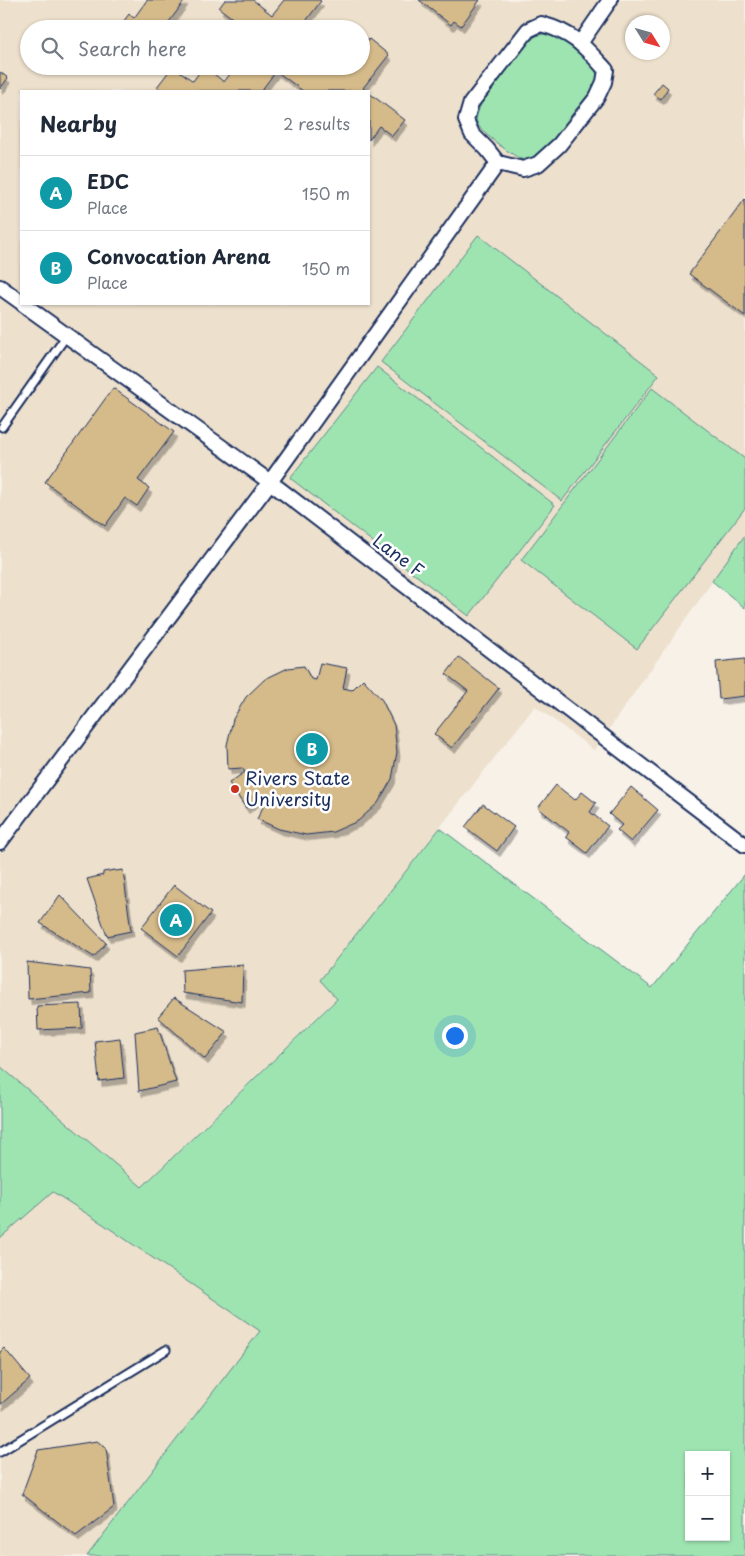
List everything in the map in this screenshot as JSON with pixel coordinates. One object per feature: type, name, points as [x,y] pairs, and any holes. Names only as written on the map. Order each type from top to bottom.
[{"type":"street","points":[[580,42],[610,0]]},
{"type":"street","points":[[541,24],[557,28],[580,42],[606,70],[604,82],[597,97],[558,145],[538,164],[523,169],[498,163],[472,134],[466,120],[471,103],[528,30],[541,24]]},
{"type":"street","points":[[0,842],[270,482],[498,163]]},
{"type":"street","name":"Lane F","points":[[0,287],[20,302]]},
{"type":"street","name":"Lane F","points":[[25,305],[270,482],[745,845]]},
{"type":"lane","points":[[2,427],[67,335]]},
{"type":"lane","points":[[0,1452],[166,1350]]},
{"type":"shaded area","name":"Rivers State University","points":[[0,0],[745,0],[745,535],[594,750],[535,706],[321,979],[337,998],[103,1224],[261,1331],[87,1556],[0,1556]]},
{"type":"green space","points":[[543,34],[556,36],[569,46],[591,65],[597,78],[594,87],[542,153],[531,159],[524,160],[506,150],[484,132],[477,123],[477,116],[481,104],[528,43],[536,36]]},
{"type":"green space","points":[[478,235],[659,375],[562,501],[381,362]]},
{"type":"green space","points":[[377,367],[555,505],[469,616],[290,478]]},
{"type":"green space","points":[[652,388],[745,459],[745,508],[637,649],[521,560]]},
{"type":"green space","points":[[745,535],[745,608],[712,581]]},
{"type":"green space","points":[[440,828],[652,988],[745,874],[745,1556],[87,1556],[260,1331],[53,1192],[0,1238],[0,1066],[142,1187],[337,999],[320,980]]},
{"type":"building","points":[[147,0],[185,0],[171,20],[125,20],[129,14],[134,18]]},
{"type":"building","points":[[225,0],[253,0],[272,15],[284,0],[321,1],[307,20],[235,20],[219,8]]},
{"type":"building","points":[[419,0],[480,0],[461,26],[454,21],[451,25]]},
{"type":"building","points":[[370,40],[389,55],[363,88],[366,90],[302,90],[281,75],[370,75]]},
{"type":"building","points":[[0,72],[8,78],[0,89]]},
{"type":"building","points":[[166,75],[185,75],[193,81],[197,75],[215,75],[224,82],[229,75],[273,75],[262,90],[162,90],[157,87]]},
{"type":"building","points":[[662,83],[668,88],[661,99],[653,94]]},
{"type":"building","points":[[370,94],[405,120],[392,136],[379,126],[370,139]]},
{"type":"building","points":[[745,199],[745,316],[689,274]]},
{"type":"building","points":[[113,388],[174,432],[138,480],[149,488],[137,506],[125,498],[105,526],[45,482]]},
{"type":"building","points":[[459,657],[499,688],[452,748],[434,734],[468,691],[446,674]]},
{"type":"building","points":[[745,659],[745,696],[719,699],[716,662]]},
{"type":"building","points":[[320,663],[347,668],[343,688],[352,690],[363,679],[382,700],[394,725],[397,752],[392,779],[378,803],[358,821],[333,832],[306,835],[279,829],[257,819],[265,803],[261,797],[246,808],[229,783],[245,772],[242,768],[228,769],[227,745],[233,719],[246,697],[265,679],[288,668],[304,666],[311,679],[316,680]]},
{"type":"building","points":[[556,785],[575,800],[582,792],[596,803],[590,812],[608,826],[587,853],[566,837],[569,832],[538,808]]},
{"type":"building","points":[[631,787],[658,810],[631,842],[617,830],[622,825],[609,814]]},
{"type":"building","points":[[483,804],[514,827],[497,851],[465,827]]},
{"type":"building","points":[[123,870],[131,931],[107,936],[87,879],[103,875],[103,872]]},
{"type":"building","points":[[174,885],[211,913],[178,956],[141,928]]},
{"type":"building","points":[[60,895],[106,943],[94,957],[40,923]]},
{"type":"building","points":[[27,962],[90,970],[91,993],[28,999]]},
{"type":"building","points":[[243,965],[242,1002],[183,993],[182,970]]},
{"type":"building","points":[[174,998],[227,1032],[205,1059],[158,1017]]},
{"type":"building","points":[[81,1004],[82,1028],[38,1030],[37,1006]]},
{"type":"building","points":[[158,1027],[176,1082],[139,1091],[135,1032]]},
{"type":"building","points":[[120,1038],[124,1078],[99,1081],[95,1041]]},
{"type":"building","points":[[4,1348],[30,1379],[0,1405],[0,1352]]},
{"type":"building","points":[[97,1441],[106,1448],[114,1507],[76,1536],[22,1494],[38,1450]]},
{"type":"place","name":"Convocation Arena","points":[[312,749]]},
{"type":"place","name":"Rivers State University","points":[[235,789]]},
{"type":"place","name":"EDC","points":[[176,920]]}]
